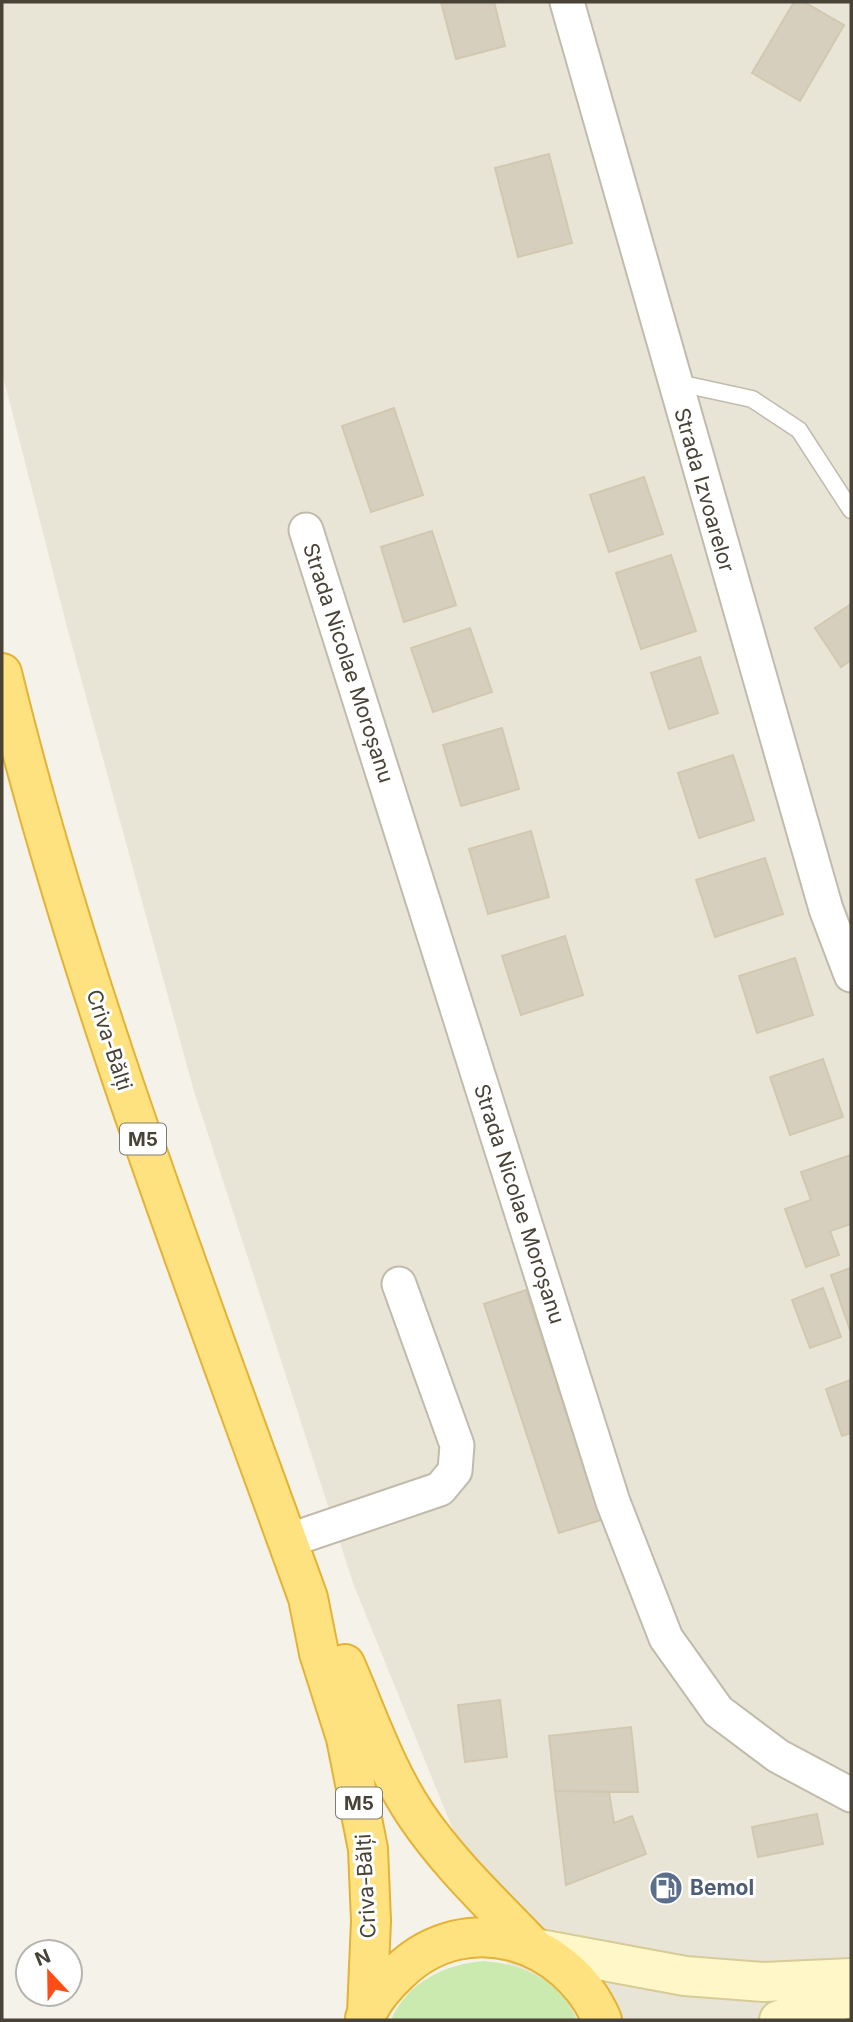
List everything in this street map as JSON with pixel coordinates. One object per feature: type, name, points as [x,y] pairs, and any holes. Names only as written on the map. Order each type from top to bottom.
[{"type":"highway","name":"Criva-Bălți","points":[[2,673],[25,767],[112,1056],[308,1598],[319,1653],[346,1738],[368,1849],[371,1921],[366,2016]]},
{"type":"highway","name":"Criva-Bălți","points":[[308,1598],[339,1649],[393,1774],[415,1814],[451,1862],[534,1948]]},
{"type":"highway","name":"M5","points":[[366,2016],[385,1985],[401,1970],[438,1946],[481,1938],[503,1939],[534,1948],[568,1968],[593,1997],[603,2020]]},
{"type":"main road","points":[[534,1948],[685,1976],[764,1982],[851,1978]]},
{"type":"main road","points":[[779,2020],[851,1997]]},
{"type":"street","name":"Strada Izvoarelor","points":[[567,2],[673,382],[826,909],[851,975]]},
{"type":"street","name":"Strada Nicolae Moroșanu","points":[[306,530],[609,1489],[666,1638],[718,1711],[778,1756],[851,1795]]},
{"type":"street","points":[[287,1541],[440,1489],[455,1471],[457,1445],[399,1284]]},
{"type":"lane","points":[[673,382],[752,399],[799,429],[851,510]]},
{"type":"shaded area","points":[[2,2],[851,2],[851,2020],[530,2020],[353,1583],[193,1088],[67,627],[2,372]]},
{"type":"green space","points":[[484,1961],[512,1966],[539,1977],[561,1995],[576,2020],[391,2020],[407,1995],[429,1977],[455,1966]]},
{"type":"building","points":[[441,2],[494,2],[505,46],[456,59]]},
{"type":"building","points":[[794,2],[804,2],[844,25],[800,101],[752,73]]},
{"type":"building","points":[[549,154],[572,243],[518,257],[495,168]]},
{"type":"building","points":[[394,408],[423,495],[371,512],[342,426]]},
{"type":"building","points":[[644,477],[663,534],[609,552],[590,495]]},
{"type":"building","points":[[432,531],[456,605],[404,622],[381,547]]},
{"type":"building","points":[[671,555],[696,631],[641,649],[616,573]]},
{"type":"building","points":[[851,604],[851,660],[841,667],[815,628]]},
{"type":"building","points":[[470,628],[492,692],[433,712],[411,648]]},
{"type":"building","points":[[700,657],[718,713],[669,729],[651,673]]},
{"type":"building","points":[[502,728],[519,789],[461,806],[443,745]]},
{"type":"building","points":[[733,755],[754,820],[699,838],[678,773]]},
{"type":"building","points":[[531,831],[549,897],[488,914],[469,849]]},
{"type":"building","points":[[765,858],[783,914],[715,937],[696,880]]},
{"type":"building","points":[[565,936],[583,995],[521,1015],[502,956]]},
{"type":"building","points":[[795,958],[813,1015],[757,1033],[739,976]]},
{"type":"building","points":[[823,1059],[843,1117],[790,1135],[770,1077]]},
{"type":"building","points":[[851,1155],[851,1224],[830,1231],[839,1255],[806,1267],[785,1209],[811,1200],[801,1172]]},
{"type":"building","points":[[851,1268],[851,1333],[831,1275]]},
{"type":"building","points":[[823,1288],[841,1337],[810,1348],[792,1300]]},
{"type":"building","points":[[526,1290],[601,1520],[559,1533],[484,1304]]},
{"type":"building","points":[[851,1380],[851,1433],[842,1436],[826,1389]]},
{"type":"building","points":[[500,1700],[507,1757],[465,1762],[458,1705]]},
{"type":"building","points":[[631,1727],[638,1792],[555,1791],[549,1736]]},
{"type":"building","points":[[555,1791],[609,1792],[614,1823],[632,1816],[646,1854],[566,1885]]},
{"type":"building","points":[[817,1814],[823,1844],[758,1857],[752,1827]]},
{"type":"place","name":"Bemol","points":[[666,1888]]}]
